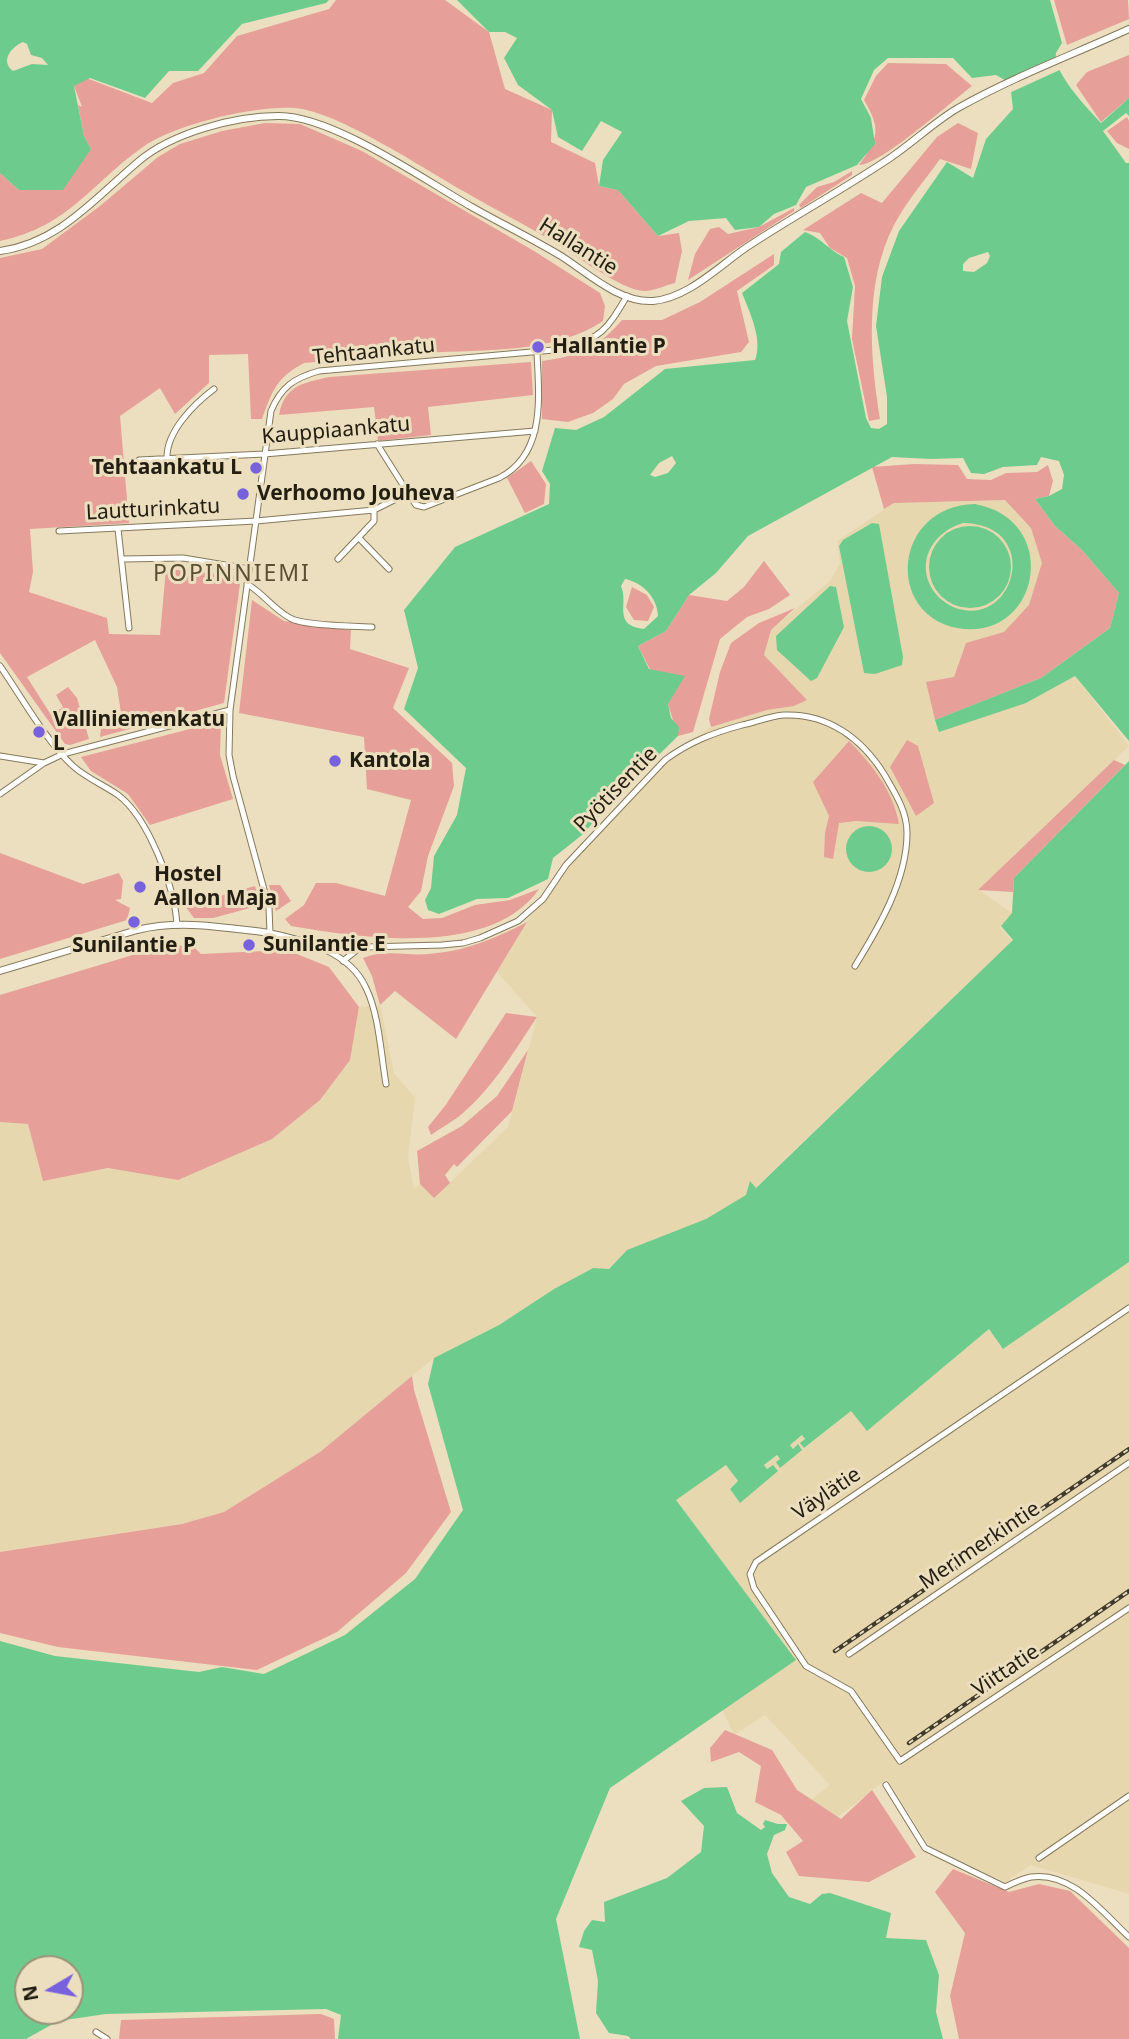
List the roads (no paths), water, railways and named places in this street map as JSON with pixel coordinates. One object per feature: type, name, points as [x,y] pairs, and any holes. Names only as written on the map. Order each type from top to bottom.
[{"type":"street","name":"Hallantie","points":[[0,251],[27,246],[51,235],[105,193],[139,161],[181,136],[233,122],[291,116],[326,126],[373,150],[535,240],[627,296],[649,301],[679,294],[749,246],[890,158],[940,120],[994,90],[1129,29]]},
{"type":"street","name":"Tehtaankatu","points":[[270,933],[269,908],[229,755],[230,710],[268,425],[276,398],[285,386],[303,375],[319,371],[565,349],[597,337],[627,296]]},
{"type":"street","points":[[377,443],[416,505],[424,507],[510,472],[520,463],[535,431],[539,414],[537,353]]},
{"type":"street","points":[[167,457],[167,447],[182,422],[199,400],[214,389]]},
{"type":"street","name":"Kauppiaankatu","points":[[139,460],[264,454],[535,431]]},
{"type":"street","points":[[338,559],[374,521],[374,510],[408,493]]},
{"type":"street","name":"Lautturinkatu","points":[[59,531],[256,521],[374,510]]},
{"type":"street","points":[[118,528],[129,628]]},
{"type":"street","points":[[359,538],[389,569]]},
{"type":"street","points":[[122,559],[183,558],[249,569]]},
{"type":"street","points":[[247,584],[260,591],[293,621],[372,627]]},
{"type":"street","points":[[0,666],[62,754],[74,767],[118,794],[144,823],[170,891],[177,925]]},
{"type":"street","points":[[0,794],[44,763],[62,754],[230,710]]},
{"type":"street","name":"Pyötisentie","points":[[343,961],[350,954],[366,947],[463,943],[509,925],[530,912],[542,900],[566,865],[673,755],[699,738],[784,715],[825,722],[853,737],[879,767],[897,794],[904,812],[908,834],[901,874],[887,910],[855,966]]},
{"type":"street","points":[[0,756],[44,763]]},
{"type":"street","points":[[0,971],[136,930],[177,925],[270,933],[309,942],[352,968],[366,987],[386,1084]]},
{"type":"street","name":"Väylätie","points":[[900,1761],[851,1691],[806,1666],[754,1588],[750,1574],[756,1562],[1129,1307]]},
{"type":"street","name":"Merimerkintie","points":[[849,1654],[1129,1463]]},
{"type":"street","name":"Viittatie","points":[[900,1761],[1129,1608]]},
{"type":"street","points":[[886,1785],[925,1848],[1005,1886],[1029,1877],[1047,1877],[1071,1884],[1129,1937]]},
{"type":"street","points":[[1039,1858],[1129,1796]]},
{"type":"street","points":[[96,2032],[107,2039]]},
{"type":"railway","points":[[835,1651],[1129,1449]]},
{"type":"railway","points":[[909,1743],[1129,1591]]},
{"type":"place","name":"Hallantie P","points":[[538,347]]},
{"type":"place","name":"Tehtaankatu L","points":[[256,468]]},
{"type":"place","name":"Verhoomo Jouheva","points":[[243,494]]},
{"type":"place","name":"Valliniemenkatu L","points":[[39,732]]},
{"type":"place","name":"Kantola","points":[[335,761]]},
{"type":"place","name":"Hostel Aallon Maja","points":[[140,887]]},
{"type":"place","name":"Sunilantie P","points":[[134,922]]},
{"type":"place","name":"Sunilantie E","points":[[249,945]]},
{"type":"district","name":"POPINNIEMI","points":[[232,574]]}]
